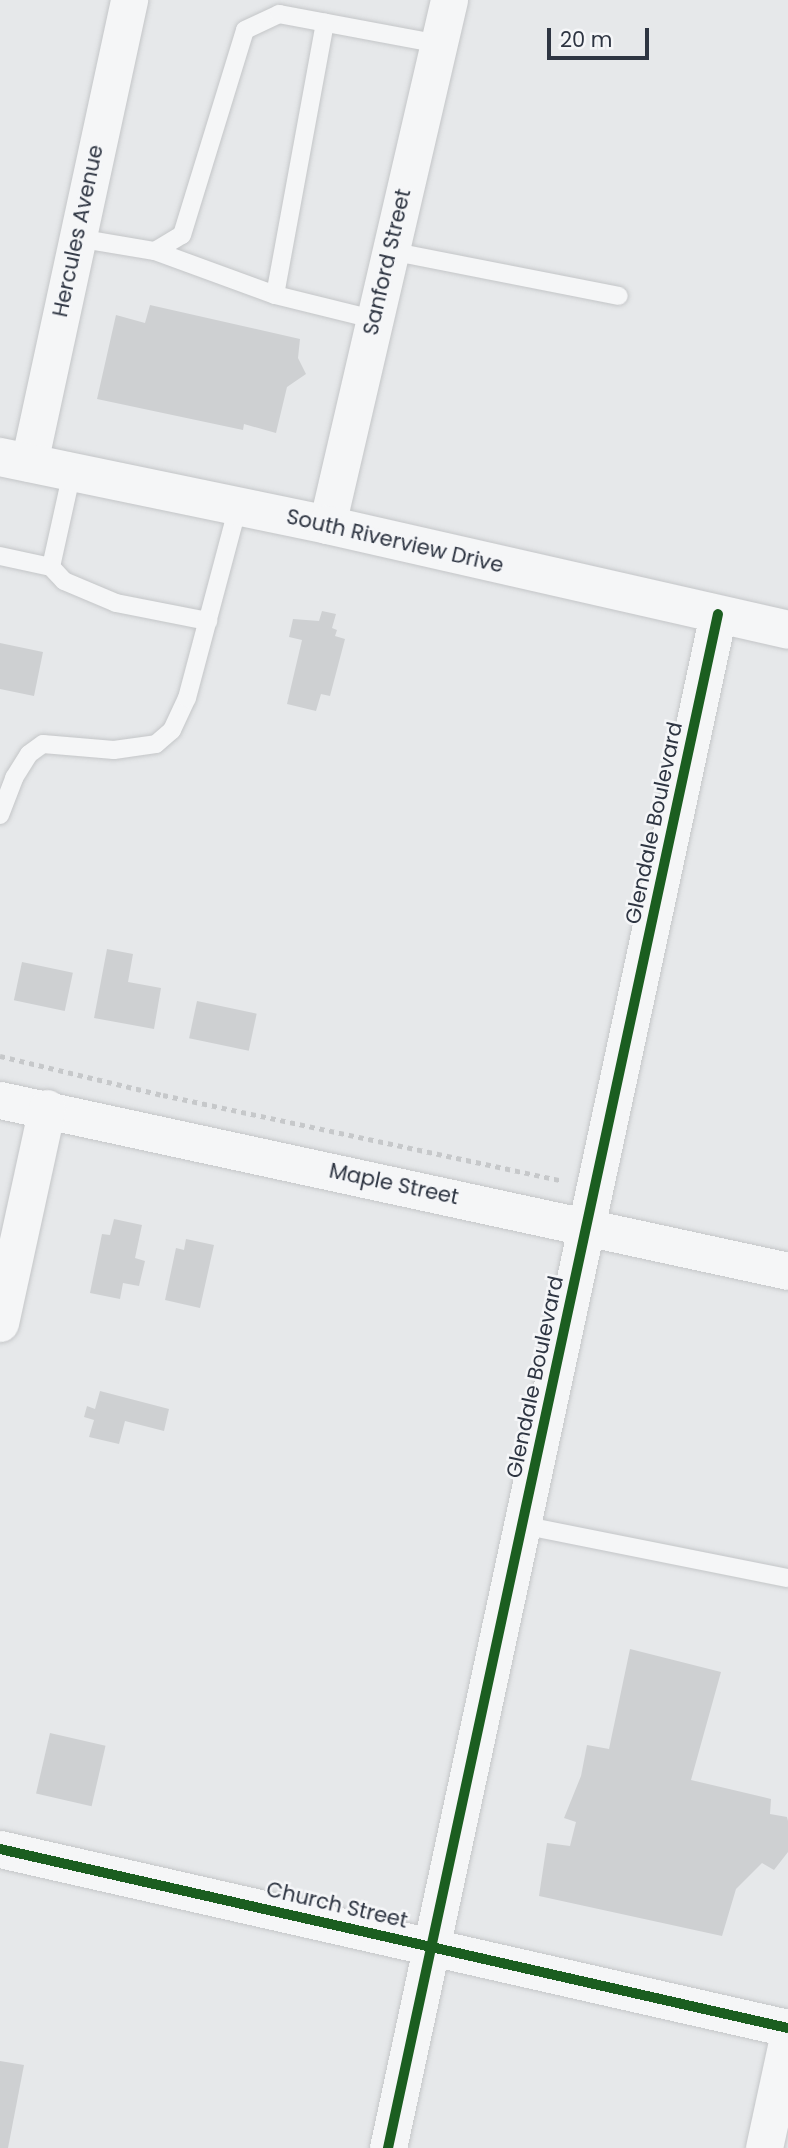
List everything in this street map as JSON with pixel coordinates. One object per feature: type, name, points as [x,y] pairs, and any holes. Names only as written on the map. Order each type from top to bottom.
[{"type":"street","name":"Hercules Avenue","points":[[14,460],[77,238],[128,0]]},
{"type":"street","name":"Sanford Street","points":[[327,525],[449,0]]},
{"type":"street","name":"South Riverview Drive","points":[[14,460],[327,525],[788,629]]},
{"type":"street","name":"Glendale Boulevard","points":[[388,2148],[718,614]]},
{"type":"street","name":"Maple Street","points":[[0,1100],[47,1108],[788,1271]]},
{"type":"street","points":[[0,1322],[47,1108]]},
{"type":"street","name":"Church Street","points":[[0,1850],[788,2028]]},
{"type":"street","points":[[764,2148],[788,2037]]},
{"type":"lane","points":[[155,251],[182,235],[245,30],[279,14],[439,44]]},
{"type":"lane","points":[[275,295],[325,23]]},
{"type":"lane","points":[[77,238],[155,251],[275,295],[373,319]]},
{"type":"lane","points":[[390,251],[619,296]]},
{"type":"lane","points":[[51,568],[72,472]]},
{"type":"lane","points":[[0,815],[21,766],[29,754],[44,744],[114,750],[156,744],[172,730],[187,698],[238,506]]},
{"type":"lane","points":[[0,556],[51,568],[64,581],[116,603],[208,621]]},
{"type":"lane","points":[[522,1525],[788,1578]]},
{"type":"path","points":[[0,1056],[163,1095],[562,1180]]},
{"type":"building","points":[[150,305],[300,339],[298,358],[306,374],[287,387],[276,433],[244,424],[243,430],[97,399],[116,315],[145,323]]},
{"type":"building","points":[[322,611],[336,614],[332,628],[337,630],[335,636],[345,639],[330,696],[321,694],[316,711],[287,704],[302,640],[289,637],[293,619],[319,621]]},
{"type":"building","points":[[0,643],[43,652],[34,696],[0,689]]},
{"type":"building","points":[[107,949],[133,954],[128,982],[161,988],[154,1029],[94,1018]]},
{"type":"building","points":[[22,962],[73,973],[65,1011],[14,1000]]},
{"type":"building","points":[[197,1001],[257,1014],[249,1051],[189,1038]]},
{"type":"building","points":[[114,1219],[142,1225],[135,1258],[145,1261],[139,1286],[123,1283],[120,1299],[90,1293],[102,1234],[110,1235]]},
{"type":"building","points":[[186,1239],[214,1245],[200,1308],[165,1300],[176,1248],[184,1250]]},
{"type":"building","points":[[100,1391],[169,1409],[164,1431],[125,1421],[119,1444],[89,1437],[94,1420],[84,1417],[87,1406],[95,1409]]},
{"type":"building","points":[[630,1649],[721,1672],[691,1780],[771,1799],[770,1814],[787,1817],[788,1852],[774,1870],[762,1863],[736,1889],[722,1936],[539,1896],[547,1843],[570,1846],[576,1822],[564,1818],[581,1776],[587,1745],[609,1749]]},
{"type":"building","points":[[50,1733],[106,1746],[92,1806],[36,1793]]},
{"type":"building","points":[[0,2061],[24,2065],[8,2148],[0,2148]]},
{"type":"cycle path","points":[[388,2148],[718,614]]},
{"type":"cycle path","points":[[0,1849],[788,2028]]}]
